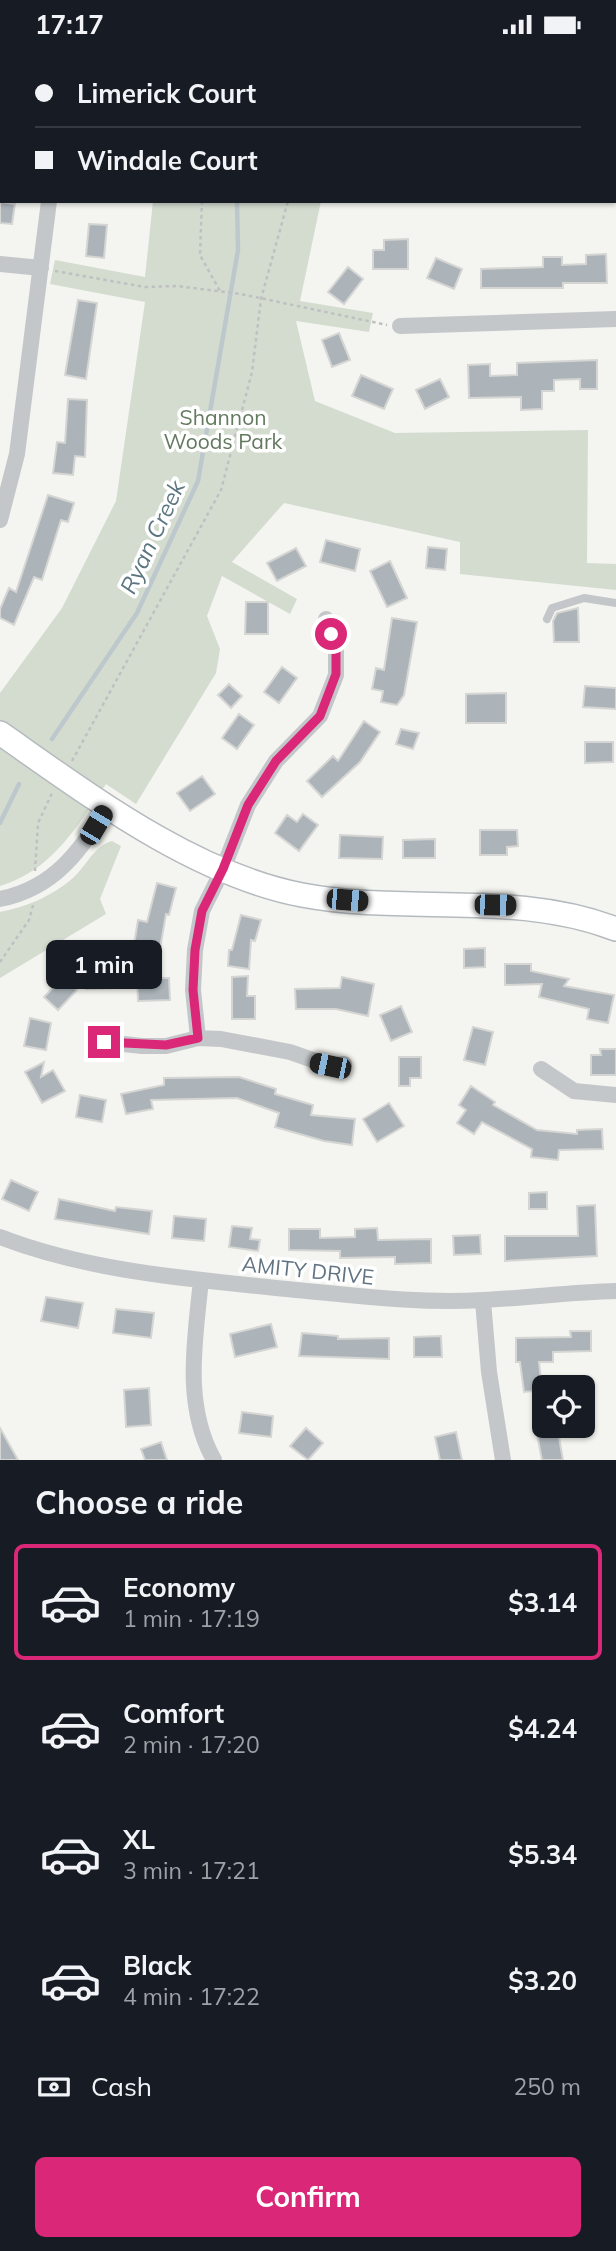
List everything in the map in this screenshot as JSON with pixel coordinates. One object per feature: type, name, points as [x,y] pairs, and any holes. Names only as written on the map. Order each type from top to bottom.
[{"type":"main road","points":[[0,733],[132,822],[258,884],[303,895],[369,902],[523,906],[583,916],[616,929]]},
{"type":"street","points":[[0,520],[17,454],[49,203]]},
{"type":"street","points":[[0,264],[41,268]]},
{"type":"street","points":[[400,326],[616,319]]},
{"type":"street","points":[[198,1038],[193,990],[195,950],[202,911],[223,869],[248,805],[276,761],[320,716],[336,674],[336,649],[326,619]]},
{"type":"street","points":[[0,899],[35,888],[67,866],[84,845],[108,806]]},
{"type":"street","points":[[104,1042],[166,1045],[198,1038],[220,1039],[289,1052],[330,1066],[344,1064]]},
{"type":"street","points":[[541,1069],[573,1091],[616,1095]]},
{"type":"street","name":"AMITY DRIVE","points":[[0,1237],[38,1252],[201,1280],[378,1298],[483,1301],[561,1292],[616,1291]]},
{"type":"street","points":[[201,1280],[193,1366],[198,1423],[214,1460]]},
{"type":"street","points":[[483,1301],[489,1372],[503,1460]]},
{"type":"lane","points":[[547,618],[552,608],[584,598],[616,603]]},
{"type":"path","points":[[202,203],[200,255],[220,291]]},
{"type":"path","points":[[0,962],[29,921],[35,888],[38,823],[44,805],[221,490],[252,372],[261,299],[287,203]]},
{"type":"path","points":[[41,268],[145,287],[177,286],[241,294],[367,322],[400,326]]},
{"type":"green space","name":"Shannon Woods Park","points":[[153,203],[321,203],[300,301],[373,313],[369,332],[296,321],[315,401],[395,433],[588,430],[587,563],[616,564],[616,590],[460,574],[460,542],[284,503],[232,562],[297,599],[290,614],[222,576],[207,616],[220,649],[216,673],[136,804],[106,784],[74,831],[49,858],[34,870],[0,886],[0,693],[62,608],[116,501],[145,302],[50,284],[55,260],[145,277]]},
{"type":"green space","points":[[112,841],[121,846],[100,899],[106,914],[0,978],[0,912],[29,904],[57,890],[73,878],[100,847]]},
{"type":"building","points":[[0,203],[15,204],[12,224],[0,223]]},
{"type":"building","points":[[89,224],[107,225],[104,258],[86,256]]},
{"type":"building","points":[[408,239],[408,269],[373,269],[373,250],[384,250],[384,240]]},
{"type":"building","points":[[606,254],[607,283],[563,283],[563,288],[481,288],[481,269],[543,267],[543,257],[562,257],[562,265],[586,264],[586,255]]},
{"type":"building","points":[[436,258],[462,269],[454,289],[427,278]]},
{"type":"building","points":[[348,267],[363,279],[344,304],[328,292]]},
{"type":"building","points":[[78,300],[97,303],[86,379],[65,375]]},
{"type":"building","points":[[339,333],[350,360],[332,367],[322,340]]},
{"type":"building","points":[[597,360],[597,389],[580,389],[580,379],[554,380],[554,391],[542,391],[542,409],[521,410],[521,397],[469,398],[468,365],[490,364],[490,376],[517,375],[517,363]]},
{"type":"building","points":[[361,375],[393,389],[384,409],[352,396]]},
{"type":"building","points":[[440,379],[449,397],[425,409],[416,390]]},
{"type":"building","points":[[68,399],[87,400],[85,457],[75,456],[73,475],[53,473],[57,442],[65,443]]},
{"type":"building","points":[[48,495],[74,503],[68,522],[61,520],[42,580],[34,577],[14,625],[0,618],[0,609],[9,588],[16,592]]},
{"type":"building","points":[[326,540],[360,549],[355,571],[320,562]]},
{"type":"building","points":[[428,547],[447,549],[445,570],[426,568]]},
{"type":"building","points":[[296,548],[306,566],[277,581],[267,563]]},
{"type":"building","points":[[390,561],[407,598],[387,607],[370,571]]},
{"type":"building","points":[[246,602],[268,602],[268,634],[245,634]]},
{"type":"building","points":[[578,608],[579,642],[554,642],[553,621],[557,613]]},
{"type":"building","points":[[392,618],[417,622],[404,695],[397,705],[381,702],[383,691],[372,689],[376,668],[384,670]]},
{"type":"building","points":[[282,667],[297,678],[279,703],[264,692]]},
{"type":"building","points":[[229,684],[242,696],[231,708],[218,695]]},
{"type":"building","points":[[585,686],[616,688],[616,709],[583,707]]},
{"type":"building","points":[[506,693],[506,723],[466,723],[466,694]]},
{"type":"building","points":[[239,714],[254,725],[237,749],[222,738]]},
{"type":"building","points":[[364,721],[380,732],[360,762],[322,797],[307,781],[333,756],[338,761]]},
{"type":"building","points":[[401,729],[419,733],[413,749],[396,744]]},
{"type":"building","points":[[585,742],[613,742],[613,762],[585,763]]},
{"type":"building","points":[[202,776],[215,794],[190,811],[177,793]]},
{"type":"building","points":[[303,814],[318,825],[299,851],[275,833],[287,815],[297,822]]},
{"type":"building","points":[[480,830],[517,830],[518,846],[507,847],[507,855],[480,855]]},
{"type":"building","points":[[340,835],[383,837],[382,859],[339,858]]},
{"type":"building","points":[[435,839],[435,858],[403,858],[403,840]]},
{"type":"building","points":[[157,883],[176,888],[169,915],[166,914],[159,955],[133,951],[138,920],[147,922]]},
{"type":"building","points":[[241,915],[261,920],[255,941],[251,940],[249,969],[228,966],[229,950],[232,950]]},
{"type":"building","points":[[485,948],[485,967],[464,968],[464,949]]},
{"type":"building","points":[[505,964],[531,964],[531,971],[569,979],[564,986],[614,995],[608,1023],[587,1019],[589,1009],[539,997],[542,984],[505,985]]},
{"type":"building","points":[[117,965],[117,988],[86,989],[86,966]]},
{"type":"building","points":[[248,976],[247,996],[255,996],[255,1019],[232,1019],[232,977]]},
{"type":"building","points":[[63,977],[77,990],[58,1010],[44,997]]},
{"type":"building","points":[[342,977],[374,984],[368,1016],[336,1009],[296,1009],[295,989],[340,988]]},
{"type":"building","points":[[137,978],[169,978],[170,1000],[138,1001]]},
{"type":"building","points":[[401,1006],[412,1032],[391,1041],[380,1015]]},
{"type":"building","points":[[30,1018],[51,1023],[46,1050],[24,1046]]},
{"type":"building","points":[[473,1027],[493,1032],[485,1065],[464,1060]]},
{"type":"building","points":[[600,1049],[616,1049],[616,1075],[591,1075],[591,1055],[601,1055]]},
{"type":"building","points":[[399,1057],[421,1057],[421,1078],[410,1078],[410,1086],[399,1086]]},
{"type":"building","points":[[44,1062],[41,1077],[53,1070],[65,1091],[42,1103],[25,1072]]},
{"type":"building","points":[[239,1077],[276,1089],[275,1094],[313,1105],[311,1115],[355,1119],[352,1145],[324,1141],[275,1127],[279,1113],[237,1098],[151,1100],[153,1109],[126,1114],[121,1094],[164,1085],[164,1078]]},
{"type":"building","points":[[471,1086],[495,1102],[493,1105],[537,1130],[577,1134],[577,1130],[602,1129],[603,1149],[559,1150],[558,1160],[531,1157],[532,1149],[482,1122],[474,1134],[457,1123],[466,1110],[459,1105]]},
{"type":"building","points":[[80,1095],[106,1100],[102,1122],[76,1117]]},
{"type":"building","points":[[389,1103],[404,1126],[377,1142],[363,1119]]},
{"type":"building","points":[[11,1180],[38,1192],[29,1211],[2,1199]]},
{"type":"building","points":[[547,1192],[547,1209],[529,1209],[529,1193]]},
{"type":"building","points":[[59,1199],[115,1211],[116,1207],[152,1211],[149,1234],[55,1219]]},
{"type":"building","points":[[595,1205],[597,1256],[505,1261],[505,1236],[578,1236],[577,1206]]},
{"type":"building","points":[[174,1216],[206,1219],[204,1241],[172,1238]]},
{"type":"building","points":[[232,1226],[252,1228],[250,1239],[260,1240],[258,1251],[229,1247]]},
{"type":"building","points":[[377,1228],[378,1240],[431,1239],[431,1263],[395,1264],[395,1257],[340,1258],[340,1251],[289,1250],[289,1229],[320,1229],[320,1238],[355,1237],[355,1229]]},
{"type":"building","points":[[480,1235],[481,1254],[454,1255],[453,1236]]},
{"type":"building","points":[[46,1297],[83,1303],[78,1328],[41,1321]]},
{"type":"building","points":[[116,1309],[154,1313],[151,1338],[113,1333]]},
{"type":"building","points":[[271,1324],[277,1347],[235,1357],[230,1334]]},
{"type":"building","points":[[570,1331],[591,1331],[591,1351],[553,1352],[553,1362],[539,1362],[540,1375],[532,1375],[532,1391],[524,1392],[520,1362],[516,1362],[516,1338],[571,1337]]},
{"type":"building","points":[[302,1333],[338,1336],[338,1339],[389,1338],[389,1359],[299,1356]]},
{"type":"building","points":[[441,1336],[442,1357],[414,1357],[414,1337]]},
{"type":"building","points":[[149,1388],[151,1425],[126,1427],[124,1390]]},
{"type":"building","points":[[242,1412],[273,1416],[271,1437],[239,1433]]},
{"type":"building","points":[[0,1428],[18,1460],[0,1460]]},
{"type":"building","points":[[306,1428],[323,1443],[308,1460],[290,1446]]},
{"type":"building","points":[[456,1432],[462,1460],[440,1460],[435,1437]]},
{"type":"building","points":[[538,1438],[559,1438],[563,1460],[542,1460]]},
{"type":"building","points":[[161,1442],[167,1460],[145,1460],[141,1449]]},
{"type":"waterway","name":"Ryan Creek","points":[[52,739],[137,613],[198,481],[238,250],[237,203]]},
{"type":"waterway","name":"Ryan Creek","points":[[0,823],[19,784]]},
{"type":"route","points":[[104,1042],[142,1046],[166,1045],[198,1038],[193,990],[195,950],[202,911],[223,869],[248,805],[276,761],[320,716],[336,674],[336,649],[331,634]]}]
